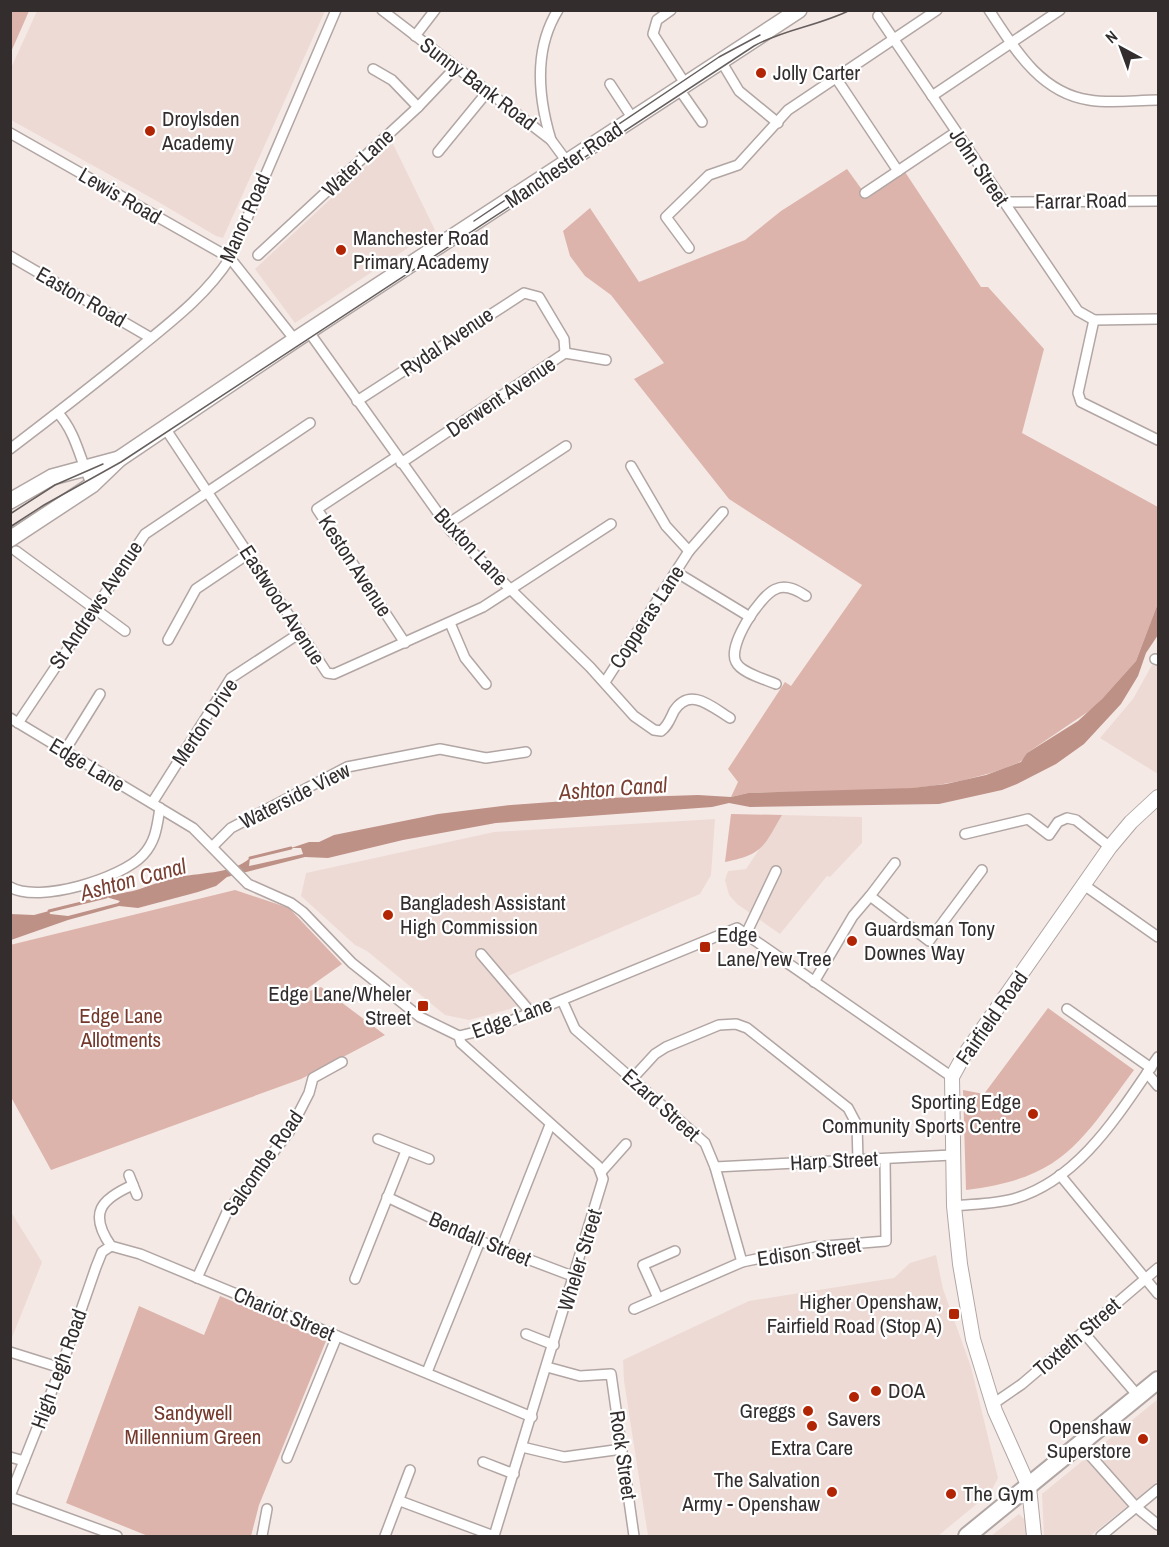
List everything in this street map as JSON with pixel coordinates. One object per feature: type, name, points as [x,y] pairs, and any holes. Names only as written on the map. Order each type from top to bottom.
[{"type":"highway","points":[[967,1536],[1158,1380]]},
{"type":"main road","name":"Manchester Road","points":[[13,545],[92,485],[119,459],[295,340],[800,10]]},
{"type":"main road","name":"Manchester Road","points":[[10,501],[52,477],[119,459]]},
{"type":"street","name":"Manor Road","points":[[10,449],[151,338],[195,300],[221,272],[230,258],[336,10]]},
{"type":"street","name":"Sunny Bank Road","points":[[382,10],[552,140],[568,163]]},
{"type":"street","points":[[415,36],[435,10]]},
{"type":"street","points":[[552,140],[544,112],[540,64],[543,44],[558,10]]},
{"type":"street","points":[[671,10],[657,20],[653,34],[702,122]]},
{"type":"street","points":[[689,248],[666,217],[709,175],[738,165],[788,110],[937,10]]},
{"type":"street","points":[[989,10],[1011,43],[1037,75],[1067,93],[1096,101],[1158,100]]},
{"type":"street","points":[[932,96],[1060,10]]},
{"type":"street","name":"John Street","points":[[878,16],[1003,202],[1083,315],[1094,320]]},
{"type":"street","points":[[721,61],[739,91],[778,123]]},
{"type":"street","name":"Water Lane","points":[[258,255],[418,107],[455,68]]},
{"type":"street","points":[[373,69],[392,80],[418,107]]},
{"type":"street","points":[[837,78],[898,171]]},
{"type":"street","points":[[610,84],[633,119]]},
{"type":"street","points":[[438,152],[488,91]]},
{"type":"street","points":[[865,193],[956,132]]},
{"type":"street","name":"Lewis Road","points":[[10,133],[230,258]]},
{"type":"street","name":"Farrar Road","points":[[1003,202],[1158,201]]},
{"type":"street","name":"Easton Road","points":[[10,256],[151,338]]},
{"type":"street","points":[[230,258],[295,340]]},
{"type":"street","name":"Rydal Avenue","points":[[357,401],[524,293],[539,297],[564,339],[565,353]]},
{"type":"street","points":[[1158,319],[1094,320],[1078,393],[1081,402],[1158,440]]},
{"type":"street","name":"Buxton Lane","points":[[309,332],[447,525],[604,682],[640,722],[658,731],[664,728],[680,704],[691,698],[699,699],[730,718]]},
{"type":"street","name":"Derwent Avenue","points":[[399,460],[565,353],[606,360]]},
{"type":"street","points":[[58,413],[73,432],[84,469],[92,485]]},
{"type":"street","name":"St Andrews Avenue","points":[[14,720],[145,534],[310,423]]},
{"type":"street","name":"Eastwood Avenue","points":[[165,428],[327,673],[334,674],[405,643],[512,591],[611,524]]},
{"type":"street","points":[[447,525],[566,446]]},
{"type":"street","name":"Keston Avenue","points":[[399,460],[317,509],[405,643]]},
{"type":"street","points":[[631,466],[666,526],[689,551]]},
{"type":"street","name":"Copperas Lane","points":[[604,682],[689,551],[723,512]]},
{"type":"street","points":[[13,545],[124,631]]},
{"type":"street","points":[[168,640],[196,589],[248,554]]},
{"type":"street","points":[[676,572],[750,617]]},
{"type":"street","points":[[776,684],[736,662],[734,648],[750,617],[761,601],[774,589],[789,588],[806,596]]},
{"type":"street","points":[[450,623],[465,658],[486,684]]},
{"type":"street","name":"Merton Drive","points":[[156,806],[231,678],[300,633]]},
{"type":"street","points":[[64,752],[100,694]]},
{"type":"street","name":"Edge Lane","points":[[14,720],[193,828],[248,884],[291,903],[316,924],[352,963],[386,992],[420,1017],[459,1036],[496,1027],[532,1014],[737,928],[746,934]]},
{"type":"street","name":"Waterside View","points":[[213,846],[231,828],[347,767],[440,749],[486,758],[526,752]]},
{"type":"street","name":"Fairfield Road","points":[[1034,1536],[1029,1487],[993,1404],[973,1339],[960,1264],[954,1206],[952,1077],[963,1057],[1110,847],[1131,822],[1158,797]]},
{"type":"street","points":[[10,886],[22,892],[47,893],[127,868],[143,856],[154,839],[156,806]]},
{"type":"street","points":[[965,834],[1028,819],[1049,835],[1058,822],[1067,818],[1076,820],[1110,847]]},
{"type":"street","points":[[814,982],[853,916],[895,863]]},
{"type":"street","points":[[870,896],[928,941],[982,870]]},
{"type":"street","points":[[776,871],[746,934],[952,1077]]},
{"type":"street","points":[[1084,885],[1158,937]]},
{"type":"street","points":[[482,954],[532,1014]]},
{"type":"street","name":"Ezard Street","points":[[562,1000],[575,1029],[705,1143],[715,1167],[742,1262]]},
{"type":"street","points":[[1067,1009],[1149,1070],[1158,1086]]},
{"type":"street","points":[[633,1078],[666,1047],[719,1025],[736,1024],[747,1028],[848,1108],[857,1125],[858,1160]]},
{"type":"street","points":[[459,1036],[461,1043],[602,1171],[626,1144]]},
{"type":"street","points":[[954,1206],[1013,1199],[1049,1183],[1060,1175],[1106,1131],[1158,1057]]},
{"type":"street","name":"Salcombe Road","points":[[197,1278],[227,1212],[289,1132],[309,1093],[313,1078],[342,1062]]},
{"type":"street","points":[[501,1249],[550,1125]]},
{"type":"street","points":[[378,1139],[429,1159]]},
{"type":"street","points":[[355,1279],[406,1151]]},
{"type":"street","name":"Harp Street","points":[[715,1167],[952,1155]]},
{"type":"street","name":"Edison Street","points":[[634,1309],[742,1262],[814,1247],[886,1241],[885,1159]]},
{"type":"street","name":"Wheler Street","points":[[494,1536],[575,1277],[599,1195],[603,1179],[602,1171]]},
{"type":"street","points":[[129,1175],[137,1195]]},
{"type":"street","points":[[1060,1175],[1158,1294]]},
{"type":"street","points":[[111,1246],[99,1223],[99,1213],[110,1195],[133,1185]]},
{"type":"street","name":"Bendall Street","points":[[387,1197],[480,1241],[575,1277]]},
{"type":"street","points":[[427,1372],[480,1241]]},
{"type":"street","name":"Chariot Street","points":[[111,1246],[123,1247],[532,1417]]},
{"type":"street","name":"High Legh Road","points":[[10,1496],[61,1368],[102,1252],[111,1246]]},
{"type":"street","points":[[658,1298],[643,1265],[675,1251]]},
{"type":"street","name":"Toxteth Street","points":[[993,1404],[1022,1384],[1158,1268]]},
{"type":"street","points":[[1083,1332],[1139,1397]]},
{"type":"street","points":[[526,1334],[554,1345]]},
{"type":"street","points":[[287,1458],[337,1336]]},
{"type":"street","points":[[10,1352],[61,1368]]},
{"type":"street","name":"Rock Street","points":[[547,1367],[580,1376],[611,1374],[634,1536]]},
{"type":"street","points":[[1081,1445],[1136,1507],[1158,1525]]},
{"type":"street","points":[[522,1447],[564,1457],[622,1449]]},
{"type":"street","points":[[10,1456],[24,1461]]},
{"type":"street","points":[[483,1462],[514,1474]]},
{"type":"street","points":[[385,1536],[400,1502],[410,1470]]},
{"type":"street","points":[[1101,1536],[1158,1489]]},
{"type":"street","points":[[10,1496],[117,1536]]},
{"type":"street","points":[[400,1502],[494,1536]]},
{"type":"street","points":[[262,1536],[267,1509]]},
{"type":"shaded area","name":"Droylsden Academy","points":[[37,11],[325,11],[223,238],[11,120],[11,68]]},
{"type":"shaded area","name":"Manchester Road Primary Academy","points":[[392,142],[435,230],[295,323],[255,269]]},
{"type":"shaded area","points":[[1158,603],[1158,635],[1146,653],[1138,676],[1121,704],[1084,744],[1056,764],[1002,790],[939,804],[750,807],[729,803],[712,807],[496,823],[403,840],[328,858],[305,857],[227,877],[216,886],[198,892],[138,908],[119,906],[68,920],[11,940],[10,914],[34,915],[49,911],[50,914],[68,916],[118,903],[120,901],[106,897],[169,879],[224,870],[250,858],[249,866],[303,854],[301,848],[291,848],[309,842],[319,842],[334,835],[438,814],[511,805],[607,798],[698,795],[731,797],[748,793],[912,788],[946,784],[986,775],[1021,762],[1027,753],[1078,721],[1102,699],[1136,661]]},
{"type":"shaded area","points":[[1152,665],[1158,666],[1158,774],[1100,738],[1133,699]]},
{"type":"shaded area","points":[[782,815],[862,817],[862,843],[830,877],[827,876],[780,934],[737,904],[729,895],[725,880],[728,871],[746,869]]},
{"type":"shaded area","points":[[715,819],[711,875],[700,894],[508,976],[532,1003],[469,1020],[445,1015],[367,951],[355,945],[301,896],[306,873],[494,832]]},
{"type":"shaded area","points":[[11,1212],[42,1262],[11,1340]]},
{"type":"shaded area","points":[[936,1255],[943,1289],[971,1367],[998,1478],[990,1493],[938,1536],[648,1536],[624,1381],[623,1360],[749,1301],[894,1278],[910,1263]]},
{"type":"shaded area","points":[[1158,1399],[1158,1481],[1090,1536],[1044,1536],[1042,1494]]},
{"type":"shaded area","points":[[1019,1514],[1026,1521],[1027,1536],[991,1536]]},
{"type":"green space","points":[[10,11],[29,11],[11,52]]},
{"type":"green space","points":[[847,169],[868,198],[905,172],[981,287],[988,287],[1044,349],[1022,433],[1158,507],[1158,603],[1136,661],[1095,707],[1027,753],[1018,763],[974,778],[910,788],[878,791],[748,793],[731,797],[738,782],[728,769],[785,682],[791,686],[862,585],[729,499],[634,379],[664,363],[611,295],[585,276],[570,256],[563,231],[590,208],[639,282],[745,240],[781,211]]},
{"type":"green space","points":[[731,814],[782,815],[761,848],[748,856],[725,862]]},
{"type":"green space","name":"Edge Lane Allotments","points":[[235,890],[289,908],[342,964],[298,995],[321,987],[385,1035],[301,1079],[51,1170],[11,1097],[10,945]]},
{"type":"green space","name":"Sporting Edge Community Sports Centre","points":[[1048,1008],[1134,1070],[1098,1118],[1066,1153],[1025,1177],[966,1190],[963,1090],[984,1094]]},
{"type":"green space","name":"Sandywell Millennium Green","points":[[220,1296],[326,1341],[259,1505],[251,1536],[148,1536],[66,1503],[139,1306],[204,1335]]},
{"type":"waterway","points":[[250,858],[291,848]]},
{"type":"waterway","name":"Ashton Canal","points":[[49,911],[106,897]]},
{"type":"tram line","points":[[10,527],[44,505],[121,462],[754,46],[777,35],[850,10]]},
{"type":"tram line","points":[[474,221],[719,57],[760,35]]},
{"type":"tram line","points":[[10,514],[55,485],[103,464]]},
{"type":"place","name":"Jolly Carter","points":[[761,73]]},
{"type":"place","name":"Droylsden Academy","points":[[150,131]]},
{"type":"place","name":"Manchester Road Primary Academy","points":[[341,250]]},
{"type":"place","name":"Bangladesh Assistant High Commission","points":[[388,915]]},
{"type":"place","name":"Guardsman Tony Downes Way","points":[[852,941]]},
{"type":"place","name":"Edge Lane/Yew Tree","points":[[705,947]]},
{"type":"place","name":"Edge Lane/Wheler Street","points":[[423,1006]]},
{"type":"place","name":"Sporting Edge Community Sports Centre","points":[[1033,1114]]},
{"type":"place","name":"Higher Openshaw, Fairfield Road (Stop A)","points":[[954,1314]]},
{"type":"place","name":"DOA","points":[[876,1391]]},
{"type":"place","name":"Savers","points":[[854,1397]]},
{"type":"place","name":"Greggs","points":[[808,1411]]},
{"type":"place","name":"Extra Care","points":[[812,1426]]},
{"type":"place","name":"Openshaw Superstore","points":[[1143,1439]]},
{"type":"place","name":"The Salvation Army - Openshaw","points":[[832,1492]]},
{"type":"place","name":"The Gym","points":[[951,1494]]}]
